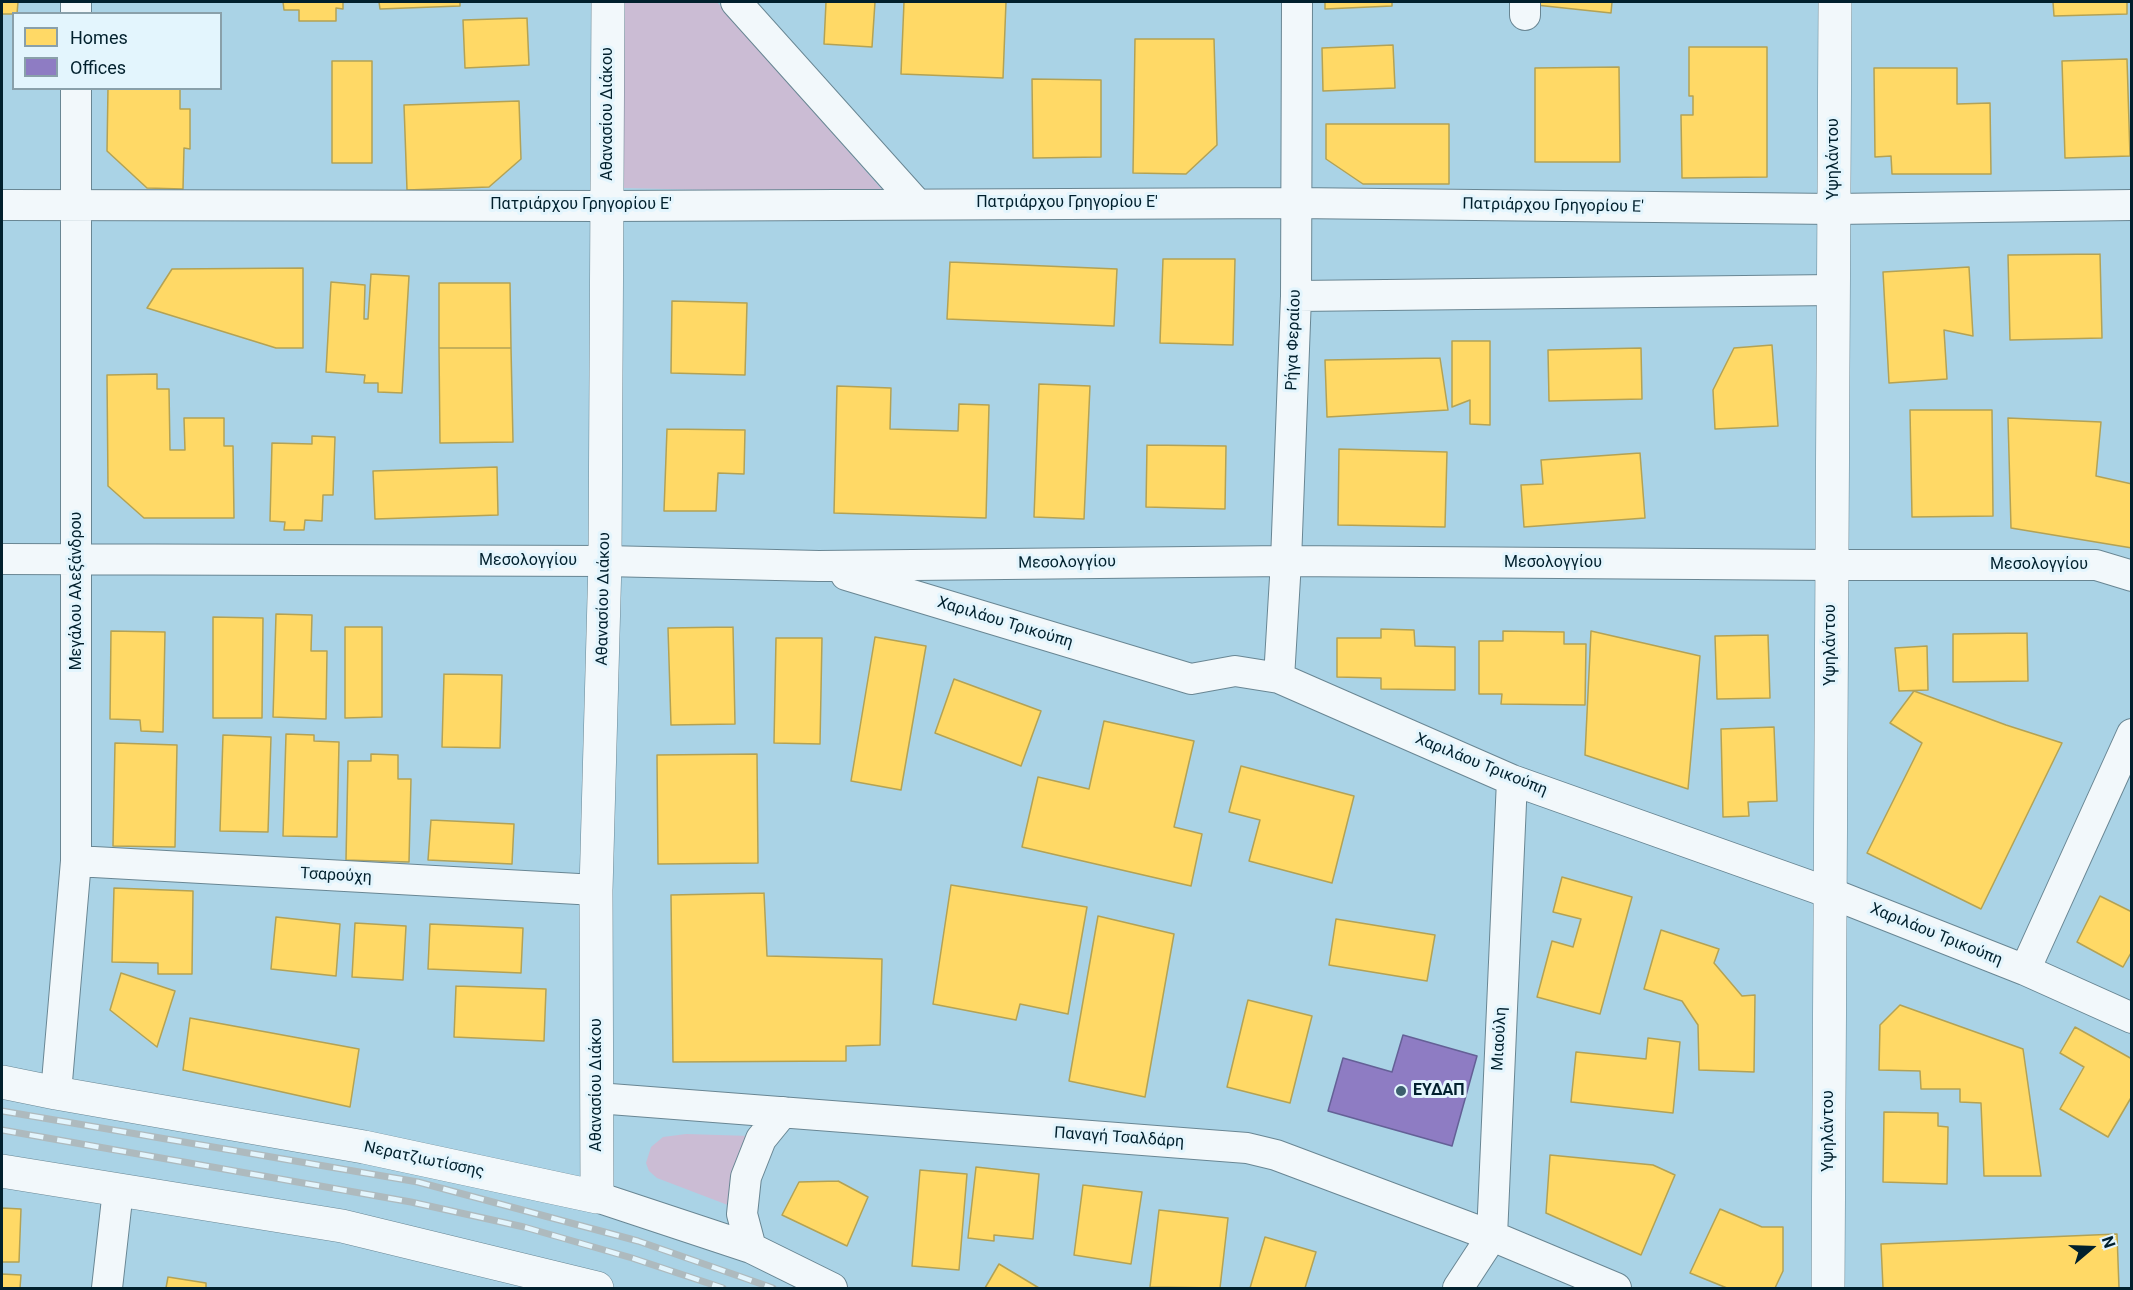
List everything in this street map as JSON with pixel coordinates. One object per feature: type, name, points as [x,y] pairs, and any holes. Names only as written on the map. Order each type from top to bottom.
[{"type":"street","name":"Αθανασίου Διάκου","points":[[597,1197],[596,890],[605,561],[608,2]]},
{"type":"street","points":[[736,2],[917,204]]},
{"type":"street","name":"Ρήγα Φεραίου","points":[[1279,678],[1296,296],[1297,2]]},
{"type":"street","name":"Υψηλάντου","points":[[1828,1288],[1835,2]]},
{"type":"street","name":"Μεγάλου Αλεξάνδρου","points":[[56,1093],[76,861],[76,90]]},
{"type":"street","name":"Πατριάρχου Γρηγορίου Ε'","points":[[2,205],[608,206],[1295,203],[1834,209],[2132,205]]},
{"type":"street","points":[[1296,296],[1834,290]]},
{"type":"street","name":"Μεσολογγίου","points":[[2,559],[605,561],[819,566],[1286,561],[1832,565],[2097,564],[2132,576]]},
{"type":"street","name":"Χαριλάου Τρικούπη","points":[[819,566],[1191,679],[1235,671],[1279,678],[1512,780],[1830,893],[2025,970],[2132,1018]]},
{"type":"street","points":[[2025,970],[2132,734]]},
{"type":"street","name":"Μιαούλη","points":[[1492,1236],[1512,780]]},
{"type":"street","name":"Τσαρούχη","points":[[76,861],[596,890]]},
{"type":"street","name":"Νερατζιωτίσσης","points":[[2,1082],[364,1146],[597,1197],[751,1248],[832,1288]]},
{"type":"street","name":"Παναγή Τσαλδάρη","points":[[597,1098],[1247,1148],[1276,1155],[1492,1236],[1616,1288]]},
{"type":"street","points":[[751,1248],[742,1214],[746,1177],[761,1139],[783,1112]]},
{"type":"street","points":[[2,1171],[342,1226],[597,1288]]},
{"type":"street","points":[[107,1288],[118,1190]]},
{"type":"street","points":[[1458,1288],[1492,1236]]},
{"type":"shaded area","points":[[623,2],[717,2],[886,194],[622,188]]},
{"type":"shaded area","points":[[686,1134],[751,1136],[733,1207],[657,1178],[649,1171],[646,1163],[651,1147],[663,1137]]},
{"type":"building: Homes","points":[[2,2],[18,2],[17,12],[2,14]]},
{"type":"building: Homes","points":[[283,2],[343,2],[343,9],[336,8],[336,21],[299,21],[299,10],[284,10]]},
{"type":"building: Homes","points":[[379,2],[460,2],[460,6],[380,9]]},
{"type":"building: Homes","points":[[826,2],[875,2],[872,47],[824,44]]},
{"type":"building: Homes","points":[[904,2],[1006,2],[1003,78],[901,74]]},
{"type":"building: Homes","points":[[1325,2],[1392,2],[1392,6],[1325,9]]},
{"type":"building: Homes","points":[[1536,2],[1612,2],[1611,13],[1536,5]]},
{"type":"building: Homes","points":[[2053,2],[2127,2],[2127,14],[2054,16]]},
{"type":"building: Homes","points":[[527,18],[529,65],[465,68],[463,20]]},
{"type":"building: Homes","points":[[1135,39],[1214,39],[1217,145],[1186,174],[1133,173]]},
{"type":"building: Homes","points":[[1393,45],[1395,88],[1323,91],[1322,48]]},
{"type":"building: Homes","points":[[1689,47],[1767,47],[1767,177],[1682,178],[1681,115],[1693,115],[1693,96],[1689,96]]},
{"type":"building: Homes","points":[[2127,59],[2130,156],[2065,158],[2062,61]]},
{"type":"building: Homes","points":[[332,61],[372,61],[372,163],[332,163]]},
{"type":"building: Homes","points":[[1619,67],[1620,162],[1535,162],[1535,68]]},
{"type":"building: Homes","points":[[1874,68],[1957,68],[1957,104],[1990,103],[1991,174],[1892,174],[1891,156],[1875,157]]},
{"type":"building: Homes","points":[[1032,79],[1101,80],[1101,157],[1033,158]]},
{"type":"building: Homes","points":[[108,90],[180,90],[180,109],[190,109],[190,149],[184,148],[183,189],[147,188],[107,151]]},
{"type":"building: Homes","points":[[519,101],[521,159],[489,187],[407,190],[404,105]]},
{"type":"building: Homes","points":[[1326,124],[1449,124],[1449,184],[1363,184],[1326,159]]},
{"type":"building: Homes","points":[[2100,254],[2102,338],[2010,340],[2008,255]]},
{"type":"building: Homes","points":[[1163,259],[1235,259],[1233,345],[1160,343]]},
{"type":"building: Homes","points":[[950,262],[1117,269],[1114,326],[947,319]]},
{"type":"building: Homes","points":[[1969,267],[1973,336],[1944,330],[1947,379],[1889,383],[1883,272]]},
{"type":"building: Homes","points":[[303,268],[303,348],[276,348],[147,308],[172,269]]},
{"type":"building: Homes","points":[[371,274],[409,276],[402,393],[378,392],[378,383],[364,383],[365,375],[326,372],[331,282],[365,285],[364,319],[368,319]]},
{"type":"building: Homes","points":[[439,283],[510,283],[511,348],[439,348]]},
{"type":"building: Homes","points":[[672,301],[747,303],[745,375],[671,373]]},
{"type":"building: Homes","points":[[1452,341],[1490,341],[1490,425],[1470,424],[1470,400],[1452,407]]},
{"type":"building: Homes","points":[[1772,345],[1778,426],[1715,429],[1713,390],[1734,348]]},
{"type":"building: Homes","points":[[439,348],[511,348],[513,442],[440,443]]},
{"type":"building: Homes","points":[[1641,348],[1642,399],[1549,401],[1548,350]]},
{"type":"building: Homes","points":[[1440,358],[1448,410],[1327,417],[1325,360]]},
{"type":"building: Homes","points":[[157,374],[157,389],[169,389],[170,450],[185,450],[184,418],[224,418],[224,446],[233,446],[234,518],[144,518],[108,486],[107,375]]},
{"type":"building: Homes","points":[[1039,384],[1090,386],[1084,519],[1034,517]]},
{"type":"building: Homes","points":[[837,386],[891,388],[890,429],[958,431],[959,404],[989,405],[986,518],[834,513]]},
{"type":"building: Homes","points":[[1910,410],[1992,410],[1993,516],[1912,517]]},
{"type":"building: Homes","points":[[2008,418],[2101,422],[2096,476],[2132,484],[2132,548],[2011,528]]},
{"type":"building: Homes","points":[[667,429],[745,430],[744,474],[718,473],[716,511],[664,511]]},
{"type":"building: Homes","points":[[312,436],[335,437],[333,495],[323,495],[322,521],[305,520],[304,530],[284,530],[285,522],[270,521],[272,443],[312,444]]},
{"type":"building: Homes","points":[[1147,445],[1226,446],[1225,509],[1146,507]]},
{"type":"building: Homes","points":[[1339,449],[1447,452],[1445,527],[1338,525]]},
{"type":"building: Homes","points":[[1640,453],[1645,518],[1524,527],[1521,485],[1543,484],[1541,460]]},
{"type":"building: Homes","points":[[497,467],[498,515],[375,519],[373,471]]},
{"type":"building: Homes","points":[[276,614],[312,615],[311,651],[327,651],[326,719],[273,717]]},
{"type":"building: Homes","points":[[213,617],[263,618],[262,718],[213,718]]},
{"type":"building: Homes","points":[[345,627],[382,627],[382,717],[345,718]]},
{"type":"building: Homes","points":[[733,627],[735,724],[671,725],[668,628]]},
{"type":"building: Homes","points":[[1381,629],[1414,630],[1415,646],[1455,647],[1455,690],[1381,689],[1381,678],[1337,677],[1337,638],[1381,638]]},
{"type":"building: Homes","points":[[111,631],[165,632],[163,732],[141,731],[140,720],[110,719]]},
{"type":"building: Homes","points":[[1503,631],[1564,632],[1564,644],[1586,644],[1585,705],[1501,704],[1502,694],[1479,694],[1479,641],[1503,641]]},
{"type":"building: Homes","points":[[1591,631],[1700,656],[1688,789],[1585,755]]},
{"type":"building: Homes","points":[[2027,633],[2028,681],[1953,682],[1953,634]]},
{"type":"building: Homes","points":[[1768,635],[1770,698],[1717,699],[1715,636]]},
{"type":"building: Homes","points":[[875,637],[926,646],[901,790],[851,781]]},
{"type":"building: Homes","points":[[776,638],[822,638],[820,744],[774,743]]},
{"type":"building: Homes","points":[[1927,646],[1928,690],[1899,691],[1895,648]]},
{"type":"building: Homes","points":[[444,674],[502,675],[500,748],[442,747]]},
{"type":"building: Homes","points":[[954,679],[1041,711],[1021,766],[935,733]]},
{"type":"building: Homes","points":[[1914,691],[2062,743],[1981,909],[1867,853],[1922,743],[1890,723]]},
{"type":"building: Homes","points":[[1104,721],[1194,741],[1174,827],[1202,834],[1191,886],[1022,847],[1038,777],[1089,789]]},
{"type":"building: Homes","points":[[1774,727],[1777,801],[1748,802],[1749,816],[1723,817],[1721,729]]},
{"type":"building: Homes","points":[[286,734],[314,735],[314,741],[339,742],[337,837],[283,836]]},
{"type":"building: Homes","points":[[223,735],[271,737],[268,832],[220,831]]},
{"type":"building: Homes","points":[[115,743],[177,745],[175,847],[113,846]]},
{"type":"building: Homes","points":[[371,754],[398,755],[398,779],[411,779],[409,862],[346,860],[348,761],[371,761]]},
{"type":"building: Homes","points":[[757,754],[758,863],[658,864],[657,755]]},
{"type":"building: Homes","points":[[1241,766],[1354,796],[1332,883],[1249,861],[1260,820],[1229,812]]},
{"type":"building: Homes","points":[[431,820],[514,824],[512,864],[428,860]]},
{"type":"building: Homes","points":[[1562,877],[1632,897],[1600,1014],[1537,997],[1552,941],[1573,947],[1581,919],[1553,912]]},
{"type":"building: Homes","points":[[951,885],[1087,907],[1068,1014],[1020,1004],[1016,1020],[933,1004]]},
{"type":"building: Homes","points":[[114,888],[193,891],[192,974],[158,974],[158,963],[112,962]]},
{"type":"building: Homes","points":[[764,893],[767,956],[882,959],[880,1045],[846,1046],[846,1061],[673,1062],[671,895]]},
{"type":"building: Homes","points":[[2100,896],[2132,912],[2132,951],[2123,967],[2077,942]]},
{"type":"building: Homes","points":[[1098,916],[1174,934],[1145,1097],[1069,1081]]},
{"type":"building: Homes","points":[[276,917],[340,924],[336,976],[271,969]]},
{"type":"building: Homes","points":[[1336,919],[1435,935],[1427,981],[1329,965]]},
{"type":"building: Homes","points":[[355,923],[406,926],[403,980],[352,977]]},
{"type":"building: Homes","points":[[430,924],[523,928],[521,973],[428,969]]},
{"type":"building: Homes","points":[[1661,930],[1719,949],[1714,963],[1742,996],[1755,995],[1754,1072],[1699,1070],[1698,1025],[1682,1001],[1644,989]]},
{"type":"building: Homes","points":[[121,973],[175,991],[157,1047],[110,1010]]},
{"type":"building: Homes","points":[[456,986],[546,989],[544,1041],[454,1037]]},
{"type":"building: Homes","points":[[1248,1000],[1312,1016],[1290,1103],[1227,1087]]},
{"type":"building: Homes","points":[[1900,1005],[2023,1049],[2041,1176],[1984,1176],[1981,1103],[1960,1102],[1960,1089],[1921,1089],[1920,1071],[1879,1070],[1880,1025]]},
{"type":"building: Homes","points":[[190,1018],[359,1049],[350,1107],[183,1070]]},
{"type":"building: Homes","points":[[2075,1027],[2132,1059],[2132,1096],[2108,1137],[2060,1109],[2084,1067],[2060,1053]]},
{"type":"building: Homes","points":[[1648,1038],[1680,1042],[1673,1113],[1571,1102],[1576,1052],[1646,1059]]},
{"type":"building: Homes","points":[[1884,1112],[1938,1113],[1938,1126],[1948,1127],[1947,1184],[1883,1182]]},
{"type":"building: Homes","points":[[1550,1155],[1653,1165],[1675,1175],[1641,1255],[1546,1213]]},
{"type":"building: Homes","points":[[976,1167],[1039,1174],[1033,1239],[994,1235],[994,1241],[968,1238]]},
{"type":"building: Homes","points":[[920,1170],[967,1174],[959,1270],[912,1266]]},
{"type":"building: Homes","points":[[838,1181],[868,1197],[847,1246],[782,1215],[799,1182]]},
{"type":"building: Homes","points":[[1083,1185],[1142,1192],[1131,1264],[1074,1255]]},
{"type":"building: Homes","points":[[2,1208],[21,1209],[19,1262],[2,1262]]},
{"type":"building: Homes","points":[[1720,1209],[1762,1227],[1783,1227],[1783,1271],[1775,1288],[1727,1288],[1690,1273]]},
{"type":"building: Homes","points":[[1159,1210],[1228,1218],[1220,1288],[1150,1287]]},
{"type":"building: Homes","points":[[2117,1234],[2119,1288],[1883,1288],[1881,1244]]},
{"type":"building: Homes","points":[[1265,1237],[1316,1252],[1305,1288],[1250,1288]]},
{"type":"building: Homes","points":[[999,1264],[1039,1288],[985,1288]]},
{"type":"building: Homes","points":[[2,1274],[21,1275],[20,1288],[2,1288]]},
{"type":"building: Homes","points":[[168,1277],[206,1283],[206,1288],[166,1288]]},
{"type":"building: Offices","name":"ΕΥΔΑΠ","points":[[1403,1035],[1477,1056],[1452,1146],[1328,1111],[1343,1058],[1392,1072]]},
{"type":"railway","points":[[2,1111],[418,1182],[638,1241],[773,1288]]},
{"type":"railway","points":[[2,1130],[411,1202],[524,1227],[632,1258],[723,1288]]},
{"type":"place","name":"ΕΥΔΑΠ","points":[[1401,1091]]}]
